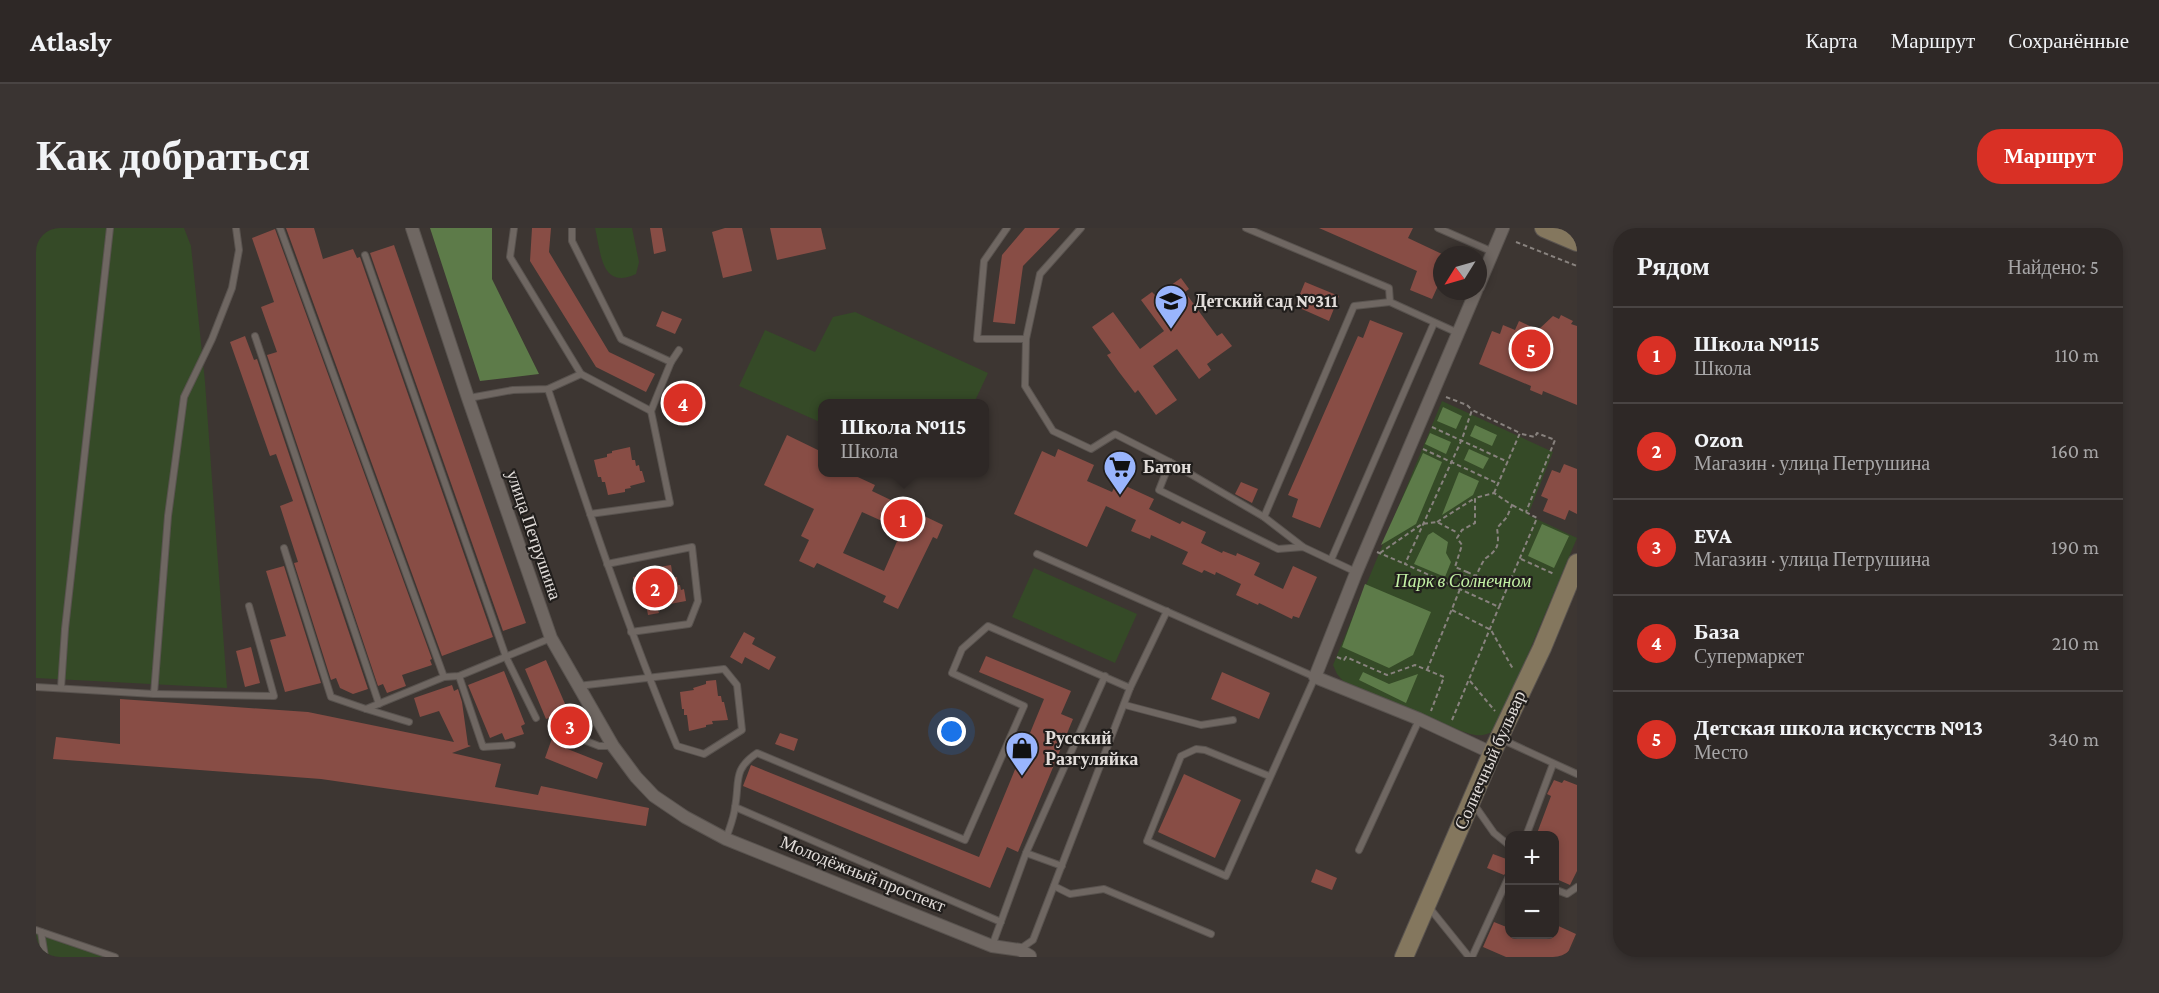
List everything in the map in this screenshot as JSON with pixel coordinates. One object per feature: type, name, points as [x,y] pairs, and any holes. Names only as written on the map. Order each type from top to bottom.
[{"type":"street","name":"улица Петрушина","points":[[412,228],[551,638],[613,746],[636,777],[654,796],[685,817]]},
{"type":"street","points":[[1487,266],[1503,228]]},
{"type":"street","points":[[1544,228],[1577,242]]},
{"type":"street","points":[[1472,300],[1356,573],[1315,677],[1495,746]]},
{"type":"street","name":"Солнечный бульвар","points":[[1404,957],[1495,746],[1542,648],[1577,563]]},
{"type":"street","name":"Молодёжный проспект","points":[[685,817],[726,839],[992,946],[1025,953]]},
{"type":"lane","points":[[61,688],[110,228]]},
{"type":"lane","points":[[154,694],[168,516],[184,397],[212,339],[232,288],[239,250],[236,228]]},
{"type":"lane","points":[[280,228],[444,677]]},
{"type":"lane","points":[[514,228],[510,257],[581,374],[651,411]]},
{"type":"lane","points":[[573,228],[572,241],[621,339],[671,362]]},
{"type":"lane","points":[[1007,228],[984,261],[977,339],[1026,339]]},
{"type":"lane","points":[[1081,228],[1040,274],[1026,339],[1025,386],[1053,431],[1091,449],[1115,434],[1170,462],[1264,517],[1303,547],[1356,573]]},
{"type":"lane","points":[[1246,228],[1389,288],[1390,302]]},
{"type":"lane","points":[[1438,228],[1493,252]]},
{"type":"lane","points":[[365,255],[506,657],[536,717]]},
{"type":"lane","points":[[1264,517],[1354,306],[1390,302],[1458,333]]},
{"type":"lane","points":[[1331,560],[1434,323]]},
{"type":"lane","points":[[255,336],[379,704]]},
{"type":"lane","points":[[590,514],[670,502],[651,411],[671,362],[679,350]]},
{"type":"lane","points":[[468,398],[513,390],[548,389],[581,374]]},
{"type":"lane","points":[[548,389],[648,678],[677,746],[704,754],[742,730],[737,685],[724,669],[648,678],[577,686]]},
{"type":"lane","points":[[1170,462],[1159,490],[1278,549],[1303,547]]},
{"type":"lane","points":[[608,564],[692,547],[698,601],[689,624],[632,632]]},
{"type":"lane","points":[[284,548],[331,697],[409,722]]},
{"type":"lane","points":[[1037,554],[1315,677],[1226,876],[1147,841],[1181,756],[1196,749],[1205,750],[1269,776]]},
{"type":"lane","points":[[36,687],[154,694],[273,696],[249,606]]},
{"type":"lane","points":[[1025,953],[1033,940],[1130,688],[1167,611]]},
{"type":"lane","points":[[726,839],[735,807],[737,779],[746,761],[757,753],[965,840],[1024,706],[952,673],[962,649],[987,626],[1130,688]]},
{"type":"lane","points":[[366,709],[444,677],[459,676],[551,638]]},
{"type":"lane","points":[[459,676],[483,747],[512,745]]},
{"type":"lane","points":[[992,946],[1026,853],[1105,676]]},
{"type":"lane","points":[[1125,705],[1201,725],[1233,720]]},
{"type":"lane","points":[[1359,850],[1424,718]]},
{"type":"lane","points":[[576,737],[599,746],[613,746]]},
{"type":"lane","points":[[1495,746],[1577,774]]},
{"type":"lane","points":[[1528,831],[1553,764]]},
{"type":"lane","points":[[1471,801],[1494,833],[1505,843]]},
{"type":"lane","points":[[735,807],[1001,922]]},
{"type":"lane","points":[[1026,853],[1062,866]]},
{"type":"lane","points":[[1427,904],[1471,957],[1505,883]]},
{"type":"lane","points":[[1054,886],[1070,894],[1104,889],[1211,934]]},
{"type":"lane","points":[[1559,892],[1567,894],[1577,887]]},
{"type":"lane","points":[[39,931],[45,957]]},
{"type":"lane","points":[[39,931],[116,957]]},
{"type":"path","points":[[1516,242],[1577,266]]},
{"type":"path","points":[[1499,606],[1405,564],[1462,440],[1472,410],[1520,433],[1534,437],[1538,433],[1555,440],[1526,512]]},
{"type":"path","points":[[1428,425],[1508,462]]},
{"type":"path","points":[[1380,553],[1422,524],[1437,522],[1475,498],[1494,493],[1520,433]]},
{"type":"path","points":[[1418,447],[1499,484]]},
{"type":"path","points":[[1449,724],[1537,518],[1494,493]]},
{"type":"path","points":[[1458,533],[1475,522],[1475,498]]},
{"type":"path","points":[[1458,533],[1457,538],[1462,544],[1455,567],[1476,576],[1484,560],[1492,556],[1497,548],[1497,528],[1507,517],[1512,505]]},
{"type":"path","points":[[1437,522],[1458,533]]},
{"type":"path","points":[[1521,559],[1559,576]]},
{"type":"path","points":[[1426,670],[1467,572]]},
{"type":"path","points":[[1452,610],[1491,630],[1518,677]]},
{"type":"path","points":[[1333,656],[1344,660],[1346,657],[1387,675],[1415,665],[1444,677],[1424,718]]},
{"type":"path","points":[[1469,680],[1500,716]]},
{"type":"green space","points":[[36,228],[184,228],[191,246],[205,382],[227,688],[36,678]]},
{"type":"green space","points":[[430,228],[492,228],[492,279],[539,374],[480,381]]},
{"type":"green space","points":[[595,228],[632,228],[639,262],[636,274],[624,278],[609,273],[601,258]]},
{"type":"green space","points":[[855,312],[988,373],[976,399],[818,399],[818,421],[739,386],[765,330],[815,352],[833,317]]},
{"type":"green space","name":"Парк в Солнечном","points":[[1442,401],[1553,452],[1528,515],[1577,538],[1496,730],[1481,735],[1456,729],[1343,681],[1333,665]]},
{"type":"green space","points":[[1443,407],[1462,416],[1456,429],[1437,421]]},
{"type":"green space","points":[[1475,425],[1497,435],[1492,446],[1470,436]]},
{"type":"green space","points":[[1430,433],[1451,442],[1446,454],[1425,444]]},
{"type":"green space","points":[[1469,449],[1489,458],[1483,469],[1464,460]]},
{"type":"green space","points":[[1423,453],[1442,462],[1416,524],[1381,545]]},
{"type":"green space","points":[[1459,472],[1479,481],[1473,495],[1442,515]]},
{"type":"green space","points":[[1542,524],[1569,536],[1554,568],[1528,556]]},
{"type":"green space","points":[[1433,532],[1448,542],[1446,553],[1451,562],[1445,577],[1414,564],[1428,535]]},
{"type":"green space","points":[[1034,568],[1137,614],[1115,663],[1012,617]]},
{"type":"green space","points":[[1365,584],[1431,612],[1413,655],[1389,668],[1342,647]]},
{"type":"green space","points":[[1363,672],[1389,684],[1418,674],[1406,703],[1359,680]]},
{"type":"green space","points":[[36,930],[115,957],[36,957]]},
{"type":"building","points":[[286,228],[314,228],[323,259],[353,249],[357,258],[360,257],[493,637],[442,656]]},
{"type":"building","points":[[532,228],[551,228],[549,252],[609,352],[655,374],[646,392],[596,367],[530,261]]},
{"type":"building","points":[[650,228],[662,228],[666,251],[654,254]]},
{"type":"building","points":[[725,228],[742,228],[752,271],[723,278],[712,232]]},
{"type":"building","points":[[770,228],[821,228],[826,249],[777,260]]},
{"type":"building","points":[[1025,228],[1060,228],[1023,266],[1015,324],[993,322],[1002,255]]},
{"type":"building","points":[[1319,228],[1413,228],[1408,238],[1433,250],[1432,299],[1410,290],[1417,271]]},
{"type":"building","points":[[275,229],[432,659],[430,660],[432,665],[402,675],[406,686],[387,693],[383,684],[378,686],[267,355],[277,352],[261,307],[274,302],[252,238]]},
{"type":"building","points":[[394,245],[526,623],[503,631],[370,253]]},
{"type":"building","points":[[1181,278],[1189,289],[1185,292],[1217,336],[1222,333],[1232,346],[1207,364],[1211,370],[1199,379],[1177,349],[1153,366],[1177,400],[1156,415],[1138,390],[1135,393],[1119,372],[1107,355],[1111,353],[1092,327],[1113,312],[1140,349],[1164,331],[1141,300],[1152,292],[1156,296]]},
{"type":"building","points":[[1305,282],[1339,296],[1329,321],[1295,306]]},
{"type":"building","points":[[662,311],[682,319],[675,334],[656,326]]},
{"type":"building","points":[[1561,315],[1573,321],[1571,324],[1577,326],[1577,405],[1543,391],[1542,395],[1530,390],[1531,386],[1479,364],[1492,331],[1500,334],[1503,325],[1515,330],[1519,321],[1538,330],[1553,316],[1559,319]]},
{"type":"building","points":[[1370,320],[1403,333],[1320,528],[1292,517],[1298,499],[1288,495],[1358,336],[1363,338]]},
{"type":"building","points":[[245,336],[254,360],[257,359],[368,689],[353,694],[340,688],[336,678],[331,680],[294,563],[298,562],[280,506],[293,501],[276,454],[270,456],[230,342]]},
{"type":"building","points":[[681,394],[691,398],[685,417],[674,414]]},
{"type":"building","points":[[787,435],[818,450],[818,477],[858,477],[875,485],[872,491],[943,525],[937,539],[933,537],[898,609],[883,602],[886,596],[817,563],[814,568],[799,561],[809,540],[801,536],[814,509],[764,485]],"holes":[[[862,512],[902,530],[884,571],[843,553]]]},
{"type":"building","points":[[630,447],[632,460],[635,460],[636,466],[639,465],[645,482],[630,486],[631,488],[625,489],[625,492],[608,495],[605,482],[598,477],[594,460],[607,457],[607,454],[612,451]]},
{"type":"building","points":[[1058,449],[1094,465],[1087,481],[1112,492],[1117,482],[1154,499],[1149,509],[1180,524],[1182,521],[1206,532],[1201,543],[1222,553],[1223,551],[1236,556],[1237,553],[1260,563],[1254,575],[1283,589],[1293,566],[1317,577],[1299,618],[1293,616],[1292,619],[1236,595],[1241,584],[1216,572],[1215,575],[1204,570],[1202,573],[1182,564],[1188,552],[1151,535],[1150,539],[1131,531],[1136,520],[1106,506],[1087,547],[1014,514],[1042,451],[1055,457]]},
{"type":"building","points":[[1564,464],[1577,469],[1577,514],[1569,510],[1565,520],[1543,511],[1548,499],[1541,496],[1552,470],[1560,473]]},
{"type":"building","points":[[1241,482],[1258,489],[1252,503],[1235,494]]},
{"type":"building","points":[[671,565],[673,577],[677,577],[678,585],[681,590],[684,589],[686,601],[670,604],[665,609],[658,610],[659,613],[648,615],[645,599],[642,600],[638,588],[635,588],[633,577],[648,575],[648,572],[654,571],[653,568]]},
{"type":"building","points":[[284,566],[321,683],[285,692],[270,640],[286,636],[266,571]]},
{"type":"building","points":[[744,632],[755,638],[752,644],[776,657],[769,670],[745,657],[742,664],[730,657]]},
{"type":"building","points":[[251,647],[260,683],[245,687],[236,651]]},
{"type":"building","points":[[986,656],[1071,691],[1061,714],[1073,719],[1018,852],[1007,847],[990,888],[743,786],[751,765],[979,857],[1044,699],[979,672]]},
{"type":"building","points":[[546,660],[569,713],[576,709],[588,730],[582,734],[573,733],[572,740],[560,746],[603,763],[597,779],[545,758],[555,730],[549,718],[546,719],[525,669]]},
{"type":"building","points":[[504,671],[525,724],[521,726],[524,734],[505,740],[502,733],[490,738],[468,685]]},
{"type":"building","points":[[1222,672],[1270,693],[1259,719],[1211,699]]},
{"type":"building","points":[[716,680],[718,696],[721,696],[724,702],[728,720],[712,721],[713,724],[689,731],[687,715],[684,715],[684,709],[682,709],[680,692],[694,690],[693,688],[706,684],[706,681]]},
{"type":"building","points":[[452,685],[454,691],[458,689],[468,745],[471,746],[452,753],[501,764],[495,787],[538,795],[541,786],[649,808],[646,826],[321,779],[53,759],[56,737],[120,744],[120,699],[308,712],[454,742],[439,711],[420,717],[414,698]]},
{"type":"building","points":[[780,733],[798,739],[794,751],[775,744]]},
{"type":"building","points":[[1184,774],[1241,800],[1215,858],[1158,832]]},
{"type":"building","points":[[1554,780],[1562,783],[1564,780],[1577,785],[1577,871],[1570,885],[1559,880],[1559,831],[1538,831],[1551,796],[1547,794]]},
{"type":"building","points":[[1493,854],[1505,858],[1504,875],[1487,868]]},
{"type":"building","points":[[1316,869],[1337,878],[1332,890],[1311,882]]},
{"type":"building","points":[[1494,922],[1505,926],[1505,939],[1559,939],[1559,926],[1576,934],[1566,957],[1506,957],[1483,947]]},
{"type":"place","name":"Детский сад №311","points":[[1171,330]]},
{"type":"place","name":"Детская школа искусств №13","points":[[1531,349]]},
{"type":"place","name":"База","points":[[683,403]]},
{"type":"place","name":"Батон","points":[[1120,496]]},
{"type":"place","name":"Школа №115","points":[[903,519]]},
{"type":"place","name":"Ozon","points":[[655,588]]},
{"type":"place","name":"EVA","points":[[570,726]]},
{"type":"place","name":"Русский Разгуляйка","points":[[1022,777]]}]
